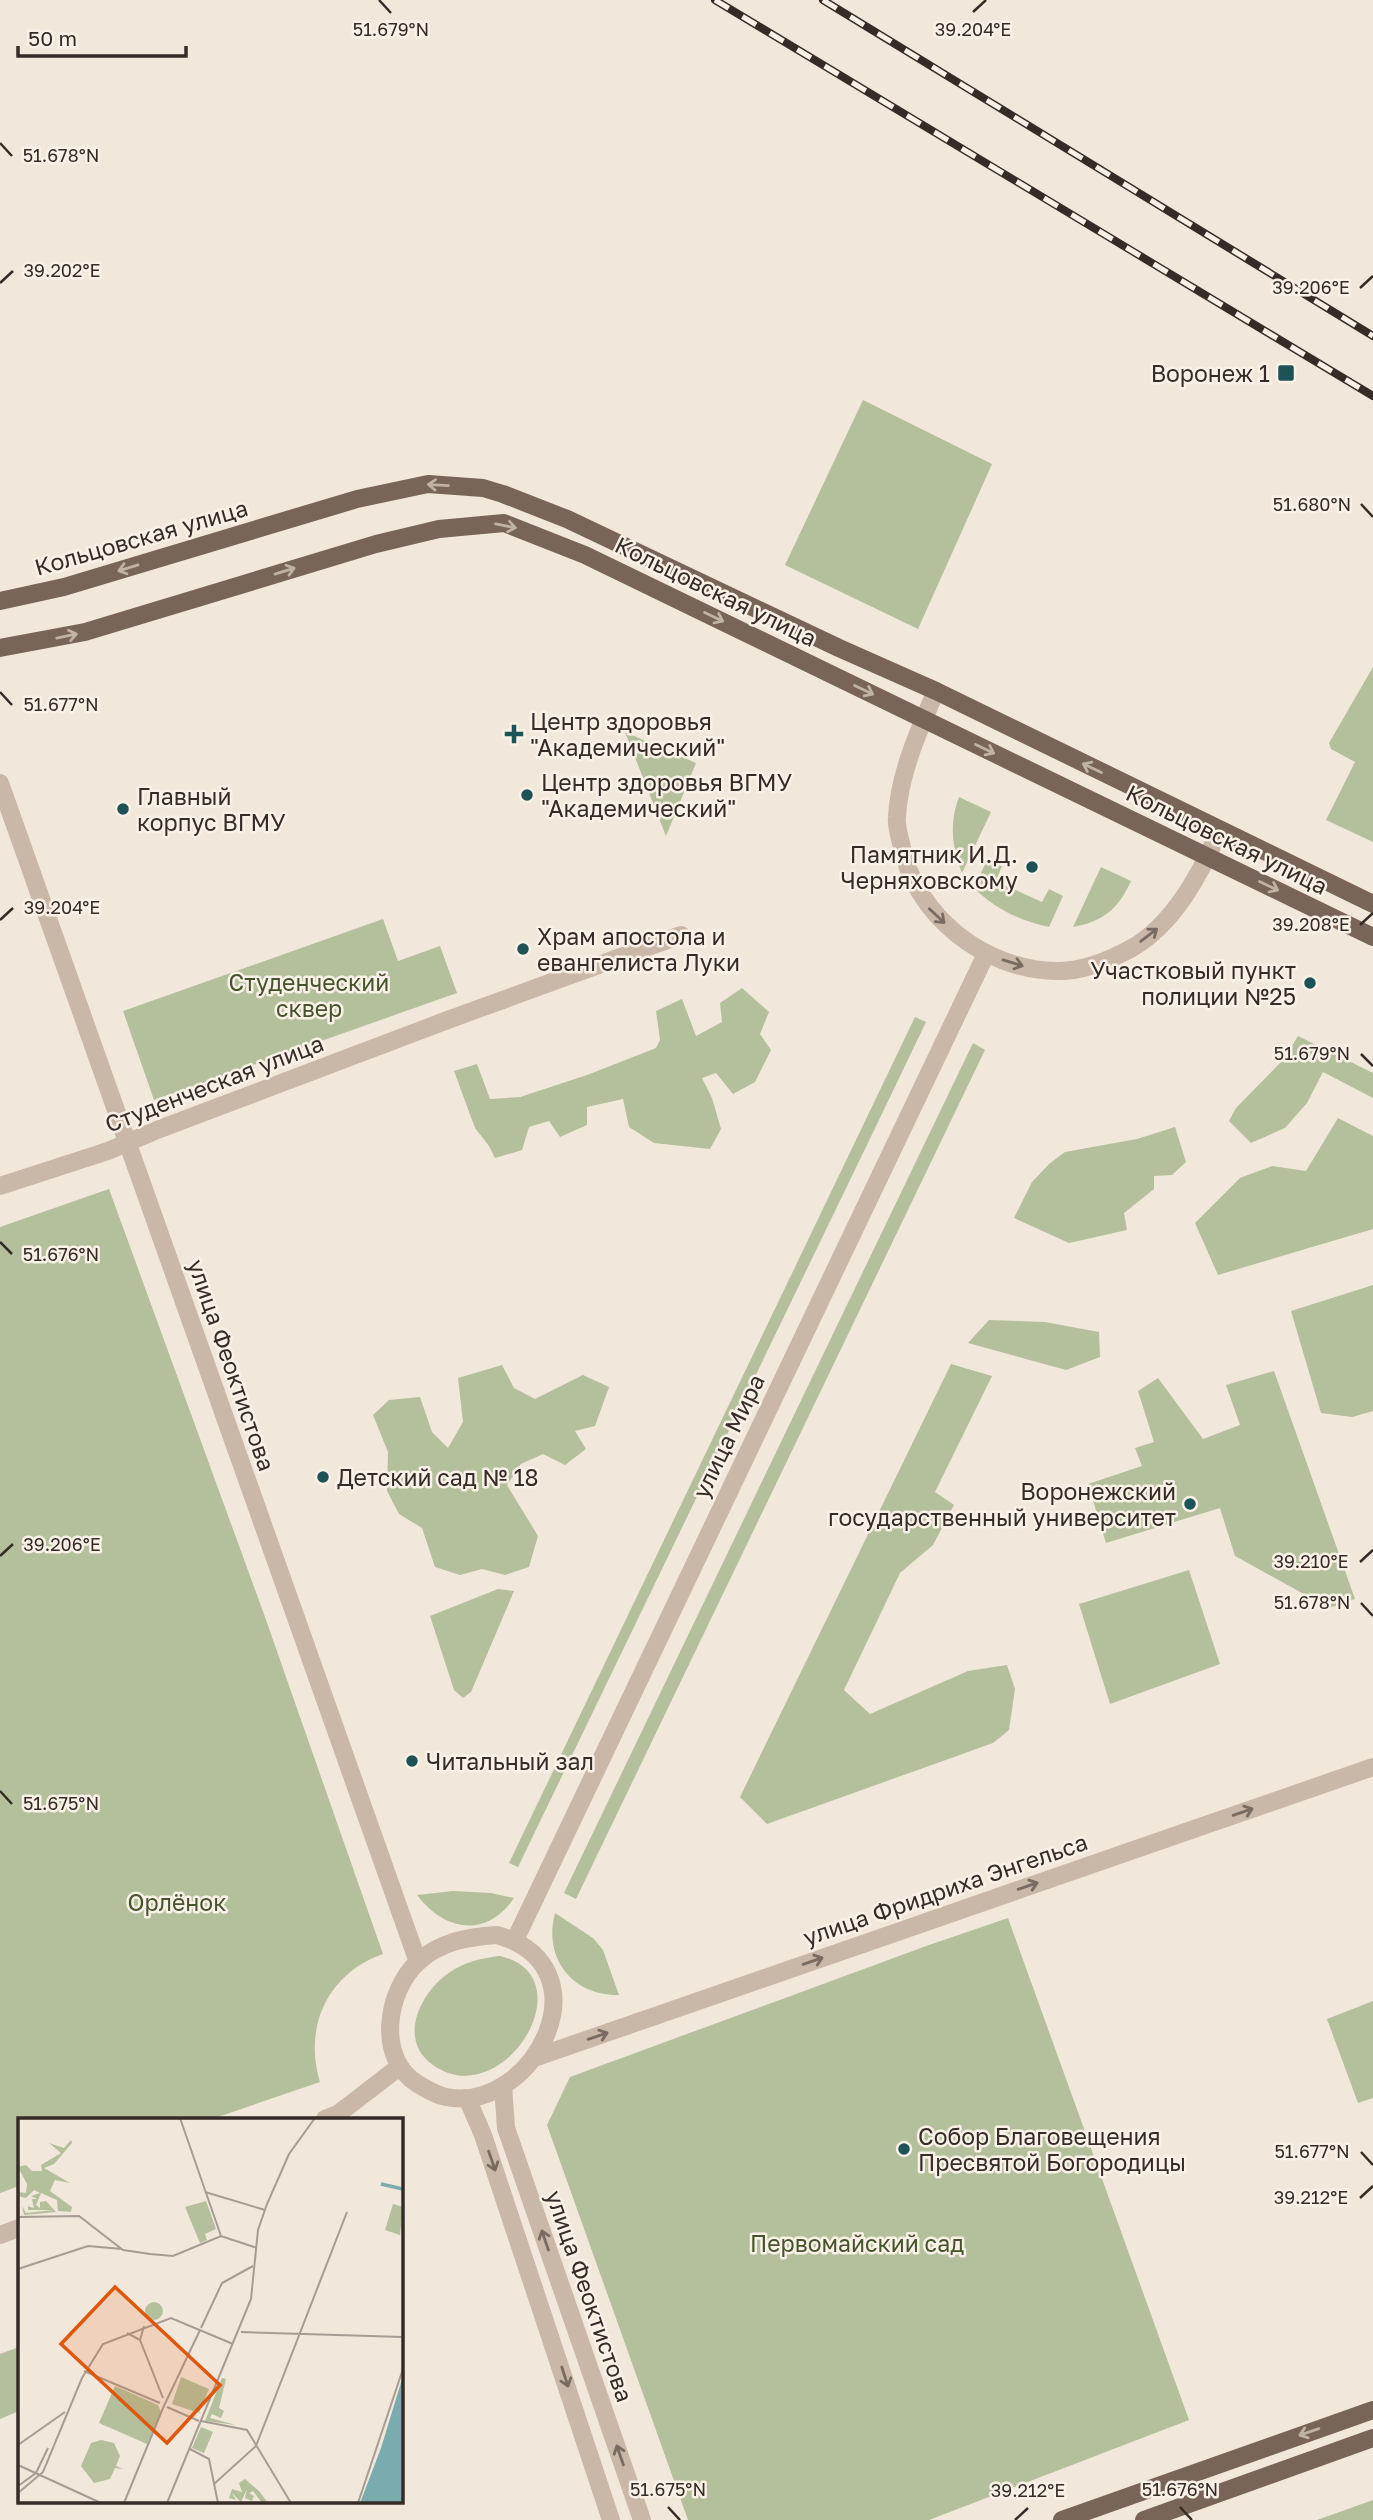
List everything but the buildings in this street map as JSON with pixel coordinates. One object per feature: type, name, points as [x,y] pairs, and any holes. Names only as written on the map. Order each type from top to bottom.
[{"type":"main road","name":"Кольцовская улица","points":[[0,601],[65,587],[357,499],[428,484],[483,488],[567,519],[936,691],[1373,904]]},
{"type":"main road","name":"Кольцовская улица","points":[[0,648],[85,632],[376,544],[439,528],[504,523],[585,555],[1373,937]]},
{"type":"main road","points":[[1062,2520],[1373,2410]]},
{"type":"main road","points":[[1144,2520],[1373,2438]]},
{"type":"street","points":[[936,691],[906,767],[896,819],[912,883],[931,912],[986,954],[1019,966],[1057,971],[1098,964],[1133,947],[1160,926],[1181,900],[1208,856],[1219,831]]},
{"type":"street","name":"улица Феоктистова","points":[[0,783],[418,1962]]},
{"type":"street","name":"Студенческая улица","points":[[0,1186],[108,1151],[445,1021],[681,935]]},
{"type":"street","name":"улица Мира","points":[[515,1940],[986,954]]},
{"type":"street","name":"улица Фридриха Энгельса","points":[[534,2058],[1373,1767]]},
{"type":"street","points":[[328,2118],[338,2114],[399,2067],[392,2050],[392,2012],[405,1978],[418,1962],[457,1940],[497,1935],[515,1940]]},
{"type":"street","name":"улица Фридриха Энгельса","points":[[399,2067],[413,2081],[430,2091],[446,2097],[467,2098],[478,2097],[503,2086],[534,2058],[552,2021],[555,1997],[541,1965],[526,1947],[515,1940]]},
{"type":"street","name":"улица Феоктистова","points":[[503,2086],[506,2128],[642,2520]]},
{"type":"street","points":[[467,2098],[483,2135],[611,2520]]},
{"type":"street","points":[[0,2235],[18,2228]]},
{"type":"green space","points":[[863,400],[992,464],[918,629],[785,565]]},
{"type":"green space","points":[[1373,667],[1373,842],[1326,820],[1355,762],[1331,749],[1329,743]]},
{"type":"green space","points":[[625,732],[696,763],[666,836]]},
{"type":"green space","points":[[959,797],[991,812],[962,873],[953,835]]},
{"type":"green space","points":[[987,860],[1002,866],[996,881],[1042,902],[1049,889],[1063,896],[1049,927],[1009,913],[974,888]]},
{"type":"green space","points":[[1101,867],[1131,881],[1121,899],[1109,912],[1093,921],[1073,927]]},
{"type":"green space","name":"Студенческий сквер","points":[[383,919],[398,961],[440,946],[457,993],[154,1100],[123,1011]]},
{"type":"green space","points":[[742,988],[769,1012],[760,1034],[771,1050],[755,1082],[733,1094],[716,1073],[702,1078],[712,1098],[721,1129],[710,1149],[654,1143],[629,1127],[623,1099],[587,1107],[587,1125],[560,1137],[549,1121],[529,1127],[522,1150],[495,1158],[475,1128],[454,1071],[477,1064],[490,1099],[520,1097],[656,1048],[660,1040],[656,1011],[682,999],[696,1036],[722,1022],[720,1003]]},
{"type":"green space","points":[[915,1017],[926,1022],[879,1120],[518,1867],[509,1863]]},
{"type":"green space","points":[[1298,1036],[1373,1073],[1373,1098],[1323,1072],[1307,1103],[1285,1128],[1251,1143],[1229,1121],[1236,1108],[1284,1059]]},
{"type":"green space","points":[[973,1043],[985,1050],[576,1899],[564,1893]]},
{"type":"green space","points":[[1338,1118],[1373,1136],[1373,1229],[1218,1275],[1195,1223],[1240,1178],[1272,1166],[1306,1171]]},
{"type":"green space","points":[[1175,1127],[1186,1162],[1172,1175],[1154,1176],[1154,1189],[1124,1213],[1127,1230],[1069,1243],[1014,1218],[1032,1182],[1065,1152],[1137,1139]]},
{"type":"green space","name":"Орлёнок","points":[[109,1189],[265,1617],[383,1954],[348,1974],[334,1988],[324,2004],[315,2041],[320,2082],[215,2118],[18,2118],[18,2186],[0,2193],[0,1227]]},
{"type":"green space","points":[[1373,1285],[1373,1411],[1352,1417],[1321,1413],[1291,1311]]},
{"type":"green space","points":[[989,1320],[1045,1322],[1099,1332],[1100,1357],[1066,1370],[968,1343]]},
{"type":"green space","points":[[951,1364],[992,1376],[935,1492],[954,1505],[933,1545],[900,1573],[844,1690],[870,1714],[968,1671],[1007,1665],[1015,1689],[1009,1730],[993,1743],[767,1824],[740,1797]]},
{"type":"green space","points":[[502,1365],[514,1388],[535,1399],[583,1375],[609,1387],[595,1426],[575,1431],[586,1449],[565,1465],[543,1454],[521,1464],[507,1485],[538,1536],[529,1567],[505,1575],[482,1569],[460,1575],[435,1567],[422,1528],[399,1514],[387,1491],[388,1452],[373,1415],[389,1400],[420,1397],[432,1432],[448,1448],[463,1422],[458,1378]]},
{"type":"green space","points":[[1274,1371],[1355,1599],[1329,1608],[1235,1556],[1220,1508],[1106,1543],[1088,1484],[1142,1466],[1135,1448],[1154,1442],[1138,1391],[1158,1378],[1203,1439],[1240,1425],[1226,1385]]},
{"type":"green space","points":[[1189,1570],[1220,1664],[1110,1704],[1079,1604]]},
{"type":"green space","points":[[498,1589],[514,1591],[471,1692],[463,1698],[454,1690],[430,1616]]},
{"type":"green space","points":[[453,1891],[491,1893],[514,1898],[491,1920],[466,1925],[440,1917],[417,1895]]},
{"type":"green space","points":[[555,1913],[593,1938],[603,1950],[619,1995],[602,1994],[587,1989],[565,1971],[553,1945]]},
{"type":"green space","name":"Первомайский сад","points":[[1008,1918],[1189,2420],[929,2520],[688,2520],[547,2125],[570,2077]]},
{"type":"green space","points":[[500,1956],[525,1968],[536,1988],[536,2012],[526,2037],[508,2058],[485,2072],[460,2075],[433,2065],[422,2055],[416,2043],[417,2017],[422,2004],[430,1991],[450,1972],[474,1961]]},
{"type":"green space","points":[[1373,2001],[1373,2098],[1358,2103],[1327,2019]]},
{"type":"green space","points":[[18,2347],[18,2411],[0,2419],[0,2354]]},
{"type":"green space","points":[[1373,2500],[1373,2520],[1317,2520]]},
{"type":"railway","points":[[715,0],[1373,396]]},
{"type":"railway","points":[[823,0],[1373,336]]},
{"type":"place","name":"Воронеж 1","points":[[1286,373]]},
{"type":"place","name":"Центр здоровья \"Академический\"","points":[[514,734]]},
{"type":"place","name":"Центр здоровья ВГМУ \"Академический\"","points":[[527,795]]},
{"type":"place","name":"Главный корпус ВГМУ","points":[[123,809]]},
{"type":"place","name":"Памятник И.Д. Черняховскому","points":[[1032,867]]},
{"type":"place","name":"Храм апостола и евангелиста Луки","points":[[523,949]]},
{"type":"place","name":"Участковый пункт полиции №25","points":[[1310,983]]},
{"type":"place","name":"Детский сад № 18","points":[[323,1477]]},
{"type":"place","name":"Воронежский государственный университет","points":[[1190,1504]]},
{"type":"place","name":"Читальный зал","points":[[412,1761]]},
{"type":"place","name":"Собор Благовещения Пресвятой Богородицы","points":[[904,2149]]}]
